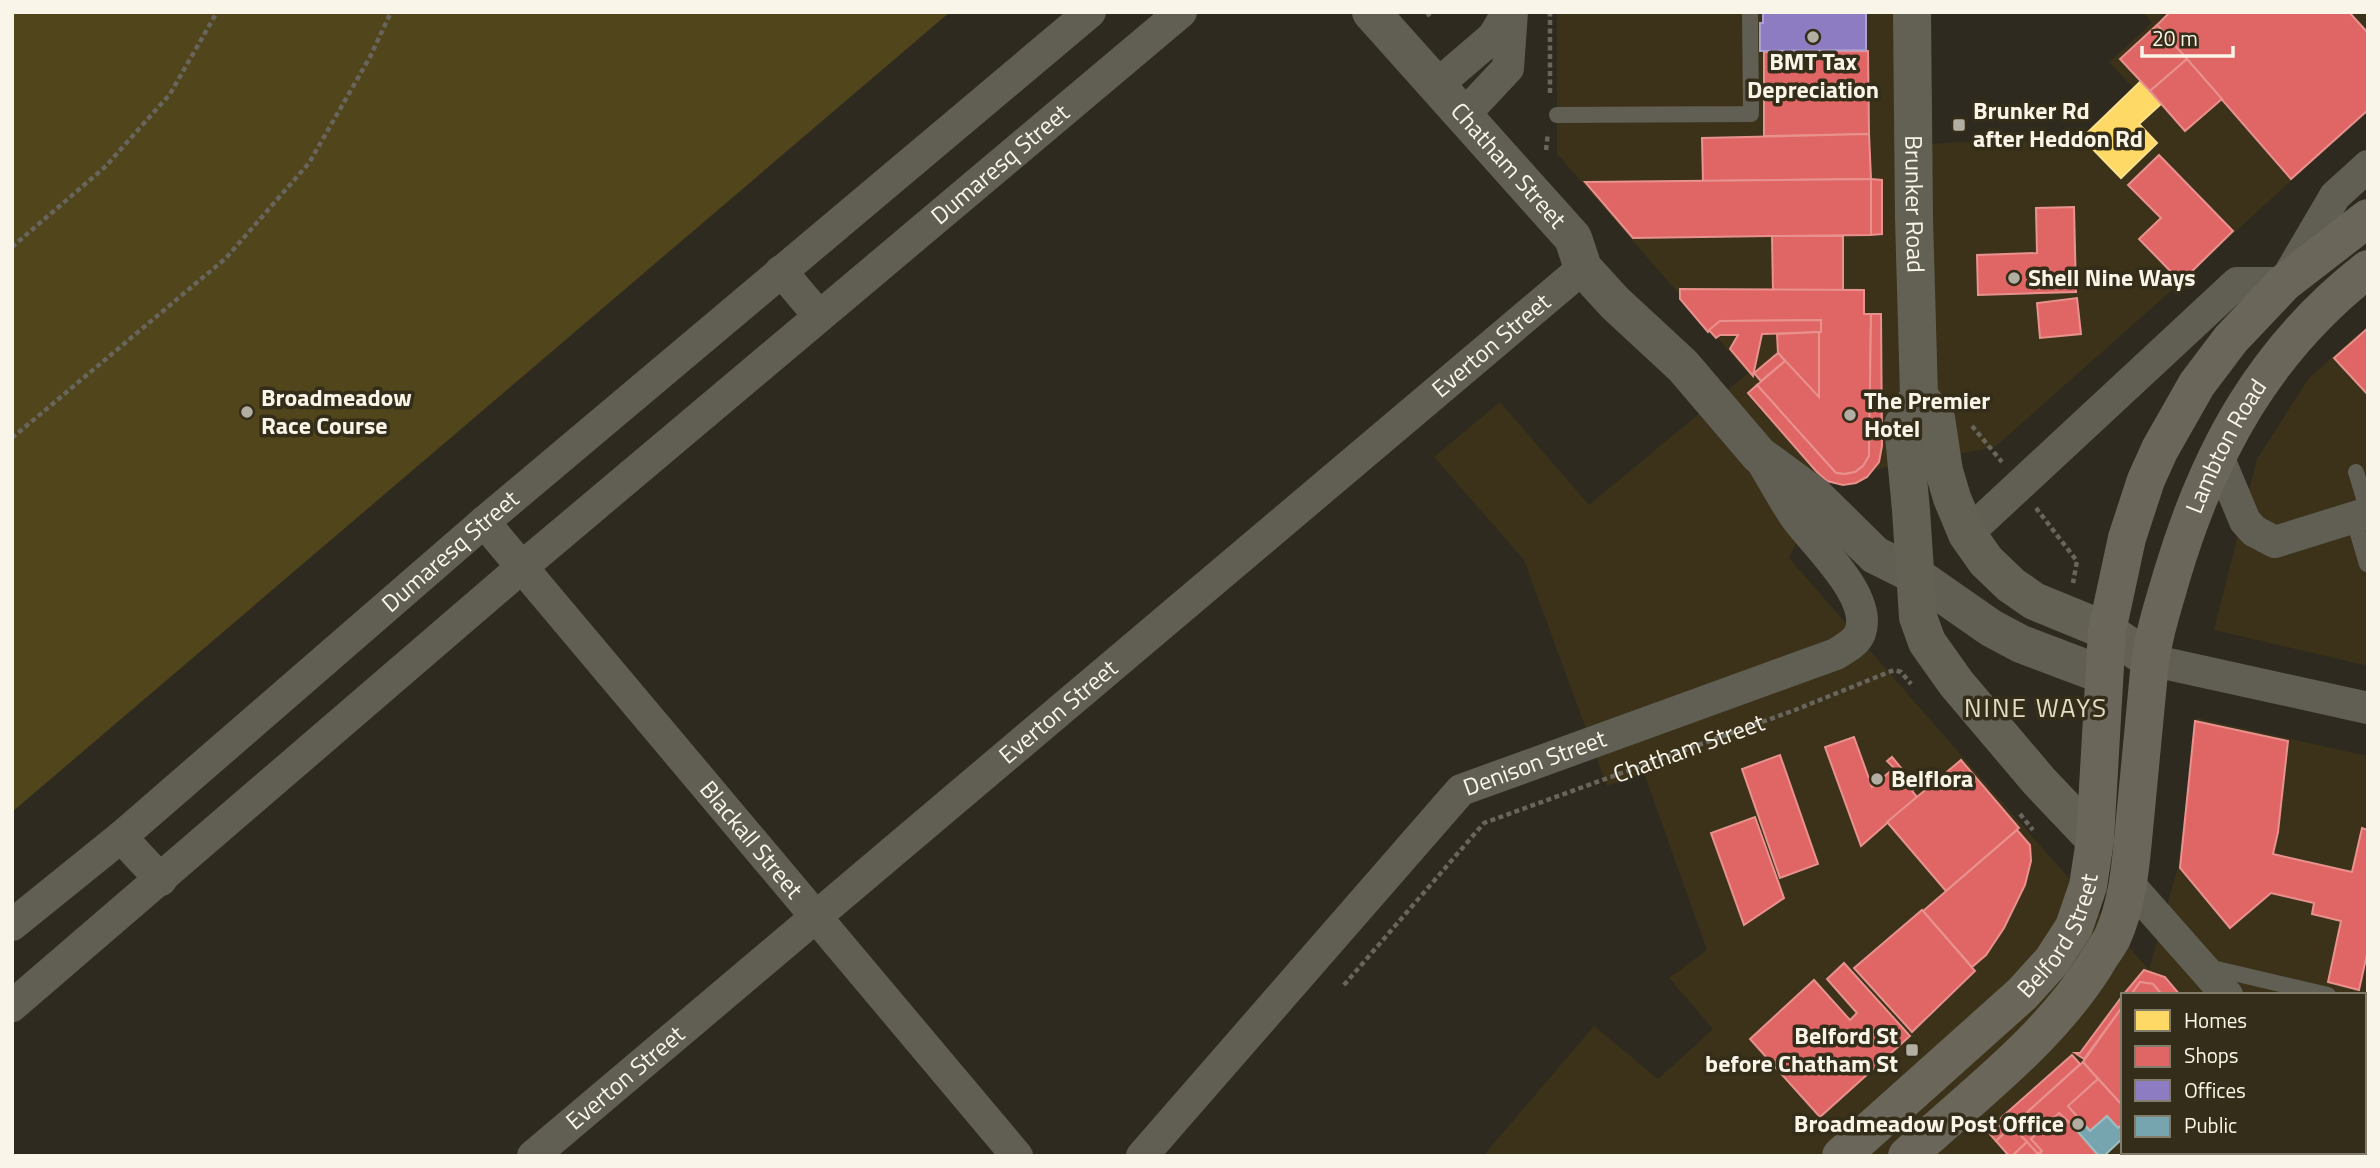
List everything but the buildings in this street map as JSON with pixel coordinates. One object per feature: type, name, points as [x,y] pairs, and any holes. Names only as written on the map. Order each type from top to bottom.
[{"type":"main road","name":"Brunker Road","points":[[1912,12],[1919,396],[1903,425],[1915,575]]},
{"type":"main road","name":"Lambton Road","points":[[2107,631],[2127,538],[2146,480],[2160,449],[2197,384],[2231,339],[2284,283],[2368,218]]},
{"type":"main road","name":"Lambton Road","points":[[2150,660],[2163,605],[2194,506],[2217,454],[2272,364],[2300,330],[2368,269]]},
{"type":"main road","points":[[1919,396],[1936,418],[1944,471],[1967,534],[1997,573],[2034,601],[2107,631],[2150,660]]},
{"type":"main road","points":[[1915,575],[1918,617],[1936,657],[2030,771],[2095,840]]},
{"type":"main road","name":"Belford Street","points":[[1841,1156],[2003,1012],[2052,961],[2074,927],[2088,886],[2095,840],[2107,631]]},
{"type":"main road","points":[[2104,675],[2150,660]]},
{"type":"main road","name":"Belford Street","points":[[1907,1156],[2048,1027],[2085,980],[2112,937],[2128,883],[2150,660]]},
{"type":"street","name":"Dumaresq Street","points":[[12,925],[121,836],[484,522],[1090,12]]},
{"type":"street","name":"Dumaresq Street","points":[[12,1006],[522,567],[1181,12]]},
{"type":"street","name":"Chatham Street","points":[[1371,12],[1573,238],[1583,268],[1615,303],[1683,366],[1759,455],[1815,496],[1875,555],[1915,575],[1991,628],[2055,658],[2104,675]]},
{"type":"street","points":[[1437,85],[1493,37],[1510,12]]},
{"type":"street","points":[[1463,116],[1508,68],[1510,12]]},
{"type":"street","name":"Lambton Road","points":[[2284,283],[2335,196],[2368,166]]},
{"type":"street","name":"Everton Street","points":[[533,1156],[1583,268]]},
{"type":"street","points":[[781,271],[819,316]]},
{"type":"street","points":[[1967,534],[2237,283],[2284,283]]},
{"type":"street","points":[[2217,454],[2245,521],[2255,531],[2275,542],[2363,514]]},
{"type":"street","name":"Denison Street","points":[[1142,1156],[1461,790],[1836,654],[1851,644],[1859,634],[1862,619],[1856,599],[1846,580],[1794,516],[1759,455]]},
{"type":"street","name":"Blackall Street","points":[[484,522],[1017,1156]]},
{"type":"street","points":[[2150,660],[2368,708]]},
{"type":"street","points":[[121,836],[160,880]]},
{"type":"street","points":[[2128,883],[2225,993]]},
{"type":"lane","points":[[1552,116],[1751,114],[1750,12]]},
{"type":"lane","points":[[2356,472],[2367,564]]},
{"type":"lane","points":[[2202,965],[2320,993]]},
{"type":"path","points":[[12,247],[105,167],[170,94],[217,12]]},
{"type":"path","points":[[12,438],[226,258],[309,163],[370,57],[391,12]]},
{"type":"path","points":[[1427,12],[1432,18]]},
{"type":"path","points":[[1546,150],[1552,116],[1550,12]]},
{"type":"path","points":[[1968,421],[2007,468]]},
{"type":"path","points":[[2031,502],[2077,561]]},
{"type":"path","name":"Chatham Street","points":[[1344,985],[1484,823],[1795,710],[1894,670],[1901,672],[1914,688]]},
{"type":"path","points":[[2015,809],[2033,830]]},
{"type":"shaded area","name":"Broadmeadow Race Course","points":[[12,12],[950,12],[12,812]]},
{"type":"shaded area","points":[[1557,12],[1895,12],[1896,146],[2076,140],[2134,89],[2109,62],[2152,23],[2143,12],[2368,12],[2368,110],[2181,282],[1995,447],[1872,470],[1831,470],[1789,558],[2149,970],[2178,867],[2196,718],[2368,756],[2366,1000],[2366,993],[2121,993],[2121,1154],[2247,1154],[2245,1156],[1483,1156],[1594,1026],[1658,1079],[1713,1029],[1669,978],[1707,950],[1644,773],[1607,786],[1524,560],[1434,457],[1500,402],[1589,505],[1748,373],[1557,154]]},
{"type":"shaded area","points":[[2358,334],[2368,344],[2368,666],[2214,630],[2257,459],[2309,378]]},
{"type":"place","name":"BMT Tax Depreciation","points":[[1813,37]]},
{"type":"place","name":"Brunker Rd after Heddon Rd","points":[[1959,125]]},
{"type":"place","name":"Shell Nine Ways","points":[[2014,278]]},
{"type":"place","name":"Broadmeadow Race Course","points":[[247,412]]},
{"type":"place","name":"The Premier Hotel","points":[[1850,415]]},
{"type":"place","name":"Belflora","points":[[1877,779]]},
{"type":"place","name":"Belford St before Chatham St","points":[[1912,1050]]},
{"type":"place","name":"Broadmeadow Post Office","points":[[2078,1124]]},
{"type":"district","name":"NINE WAYS","points":[[2036,708]]}]
